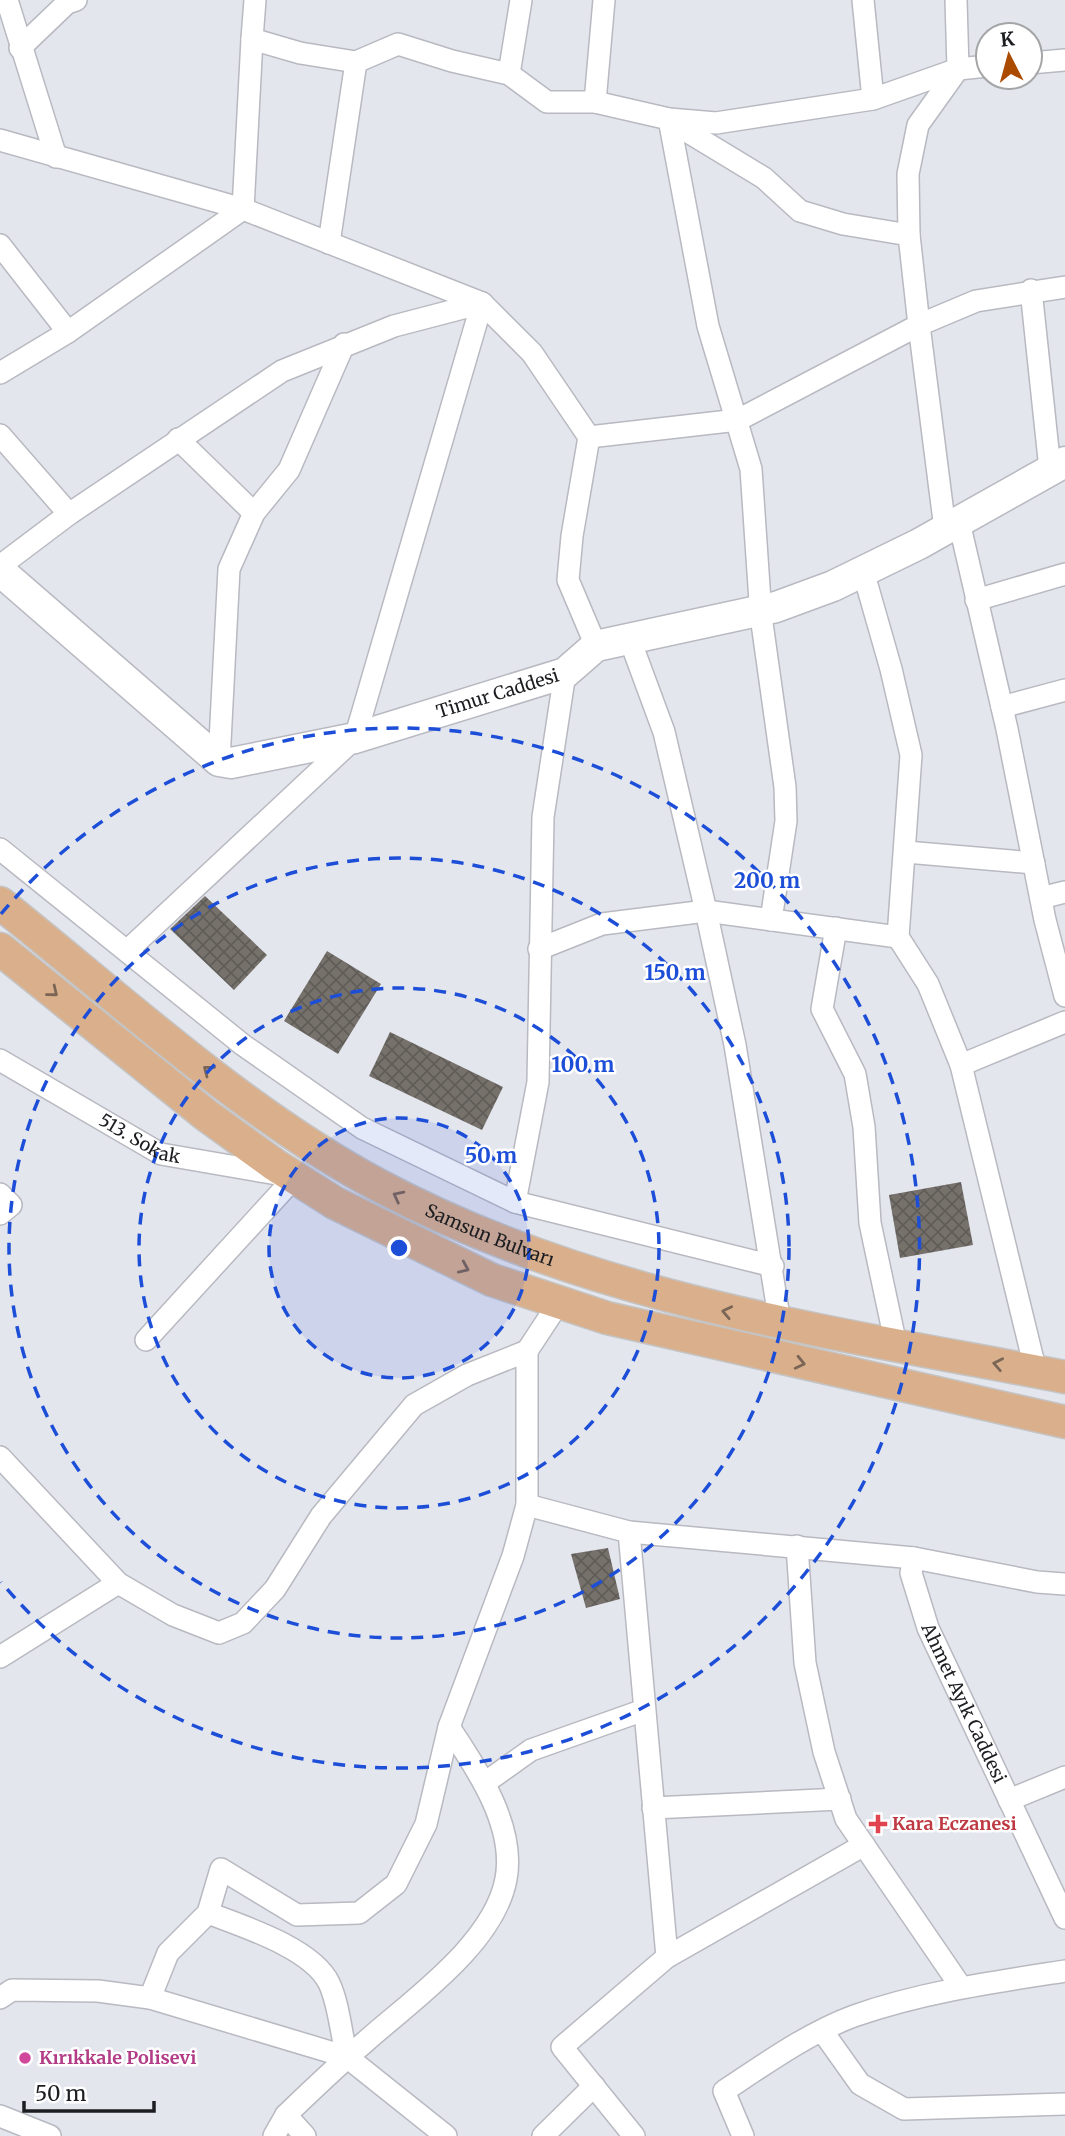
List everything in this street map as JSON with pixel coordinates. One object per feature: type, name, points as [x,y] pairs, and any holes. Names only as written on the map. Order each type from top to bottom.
[{"type":"main road","name":"Samsun Bulvarı","points":[[0,903],[251,1104],[375,1184],[498,1243],[692,1303],[780,1323],[1050,1375]]},
{"type":"main road","points":[[0,949],[205,1115],[335,1203],[433,1254],[492,1280],[558,1304],[682,1336],[1065,1422]]},
{"type":"street","points":[[7,0],[20,48],[57,157]]},
{"type":"street","points":[[20,48],[67,3],[76,0]]},
{"type":"street","points":[[243,209],[255,0]]},
{"type":"street","points":[[509,74],[521,0]]},
{"type":"street","points":[[595,102],[604,0]]},
{"type":"street","points":[[863,0],[873,99]]},
{"type":"street","points":[[956,0],[958,69],[918,125],[908,174],[909,235],[919,326],[952,525],[976,600],[1002,707],[1041,898],[1065,996]]},
{"type":"street","points":[[252,39],[300,53],[356,62],[398,44],[509,74],[547,102],[595,102],[668,119],[716,122],[873,99],[958,69],[974,67]]},
{"type":"street","points":[[329,243],[356,62]]},
{"type":"street","points":[[1044,64],[1064,66]]},
{"type":"street","points":[[668,119],[764,178],[800,211],[844,225],[909,235]]},
{"type":"street","points":[[668,119],[708,326],[751,469],[760,611],[785,787],[786,821],[771,920]]},
{"type":"street","points":[[0,140],[243,209],[482,303],[532,353],[589,436],[572,536],[568,580],[596,646],[760,611],[833,586],[952,525],[1057,465],[1031,290]]},
{"type":"street","points":[[0,373],[68,332],[243,209]]},
{"type":"street","points":[[0,244],[68,332]]},
{"type":"street","points":[[589,436],[738,420],[919,326],[976,300],[1065,287]]},
{"type":"street","points":[[219,761],[0,568],[69,514],[282,371],[394,326],[482,303]]},
{"type":"street","points":[[128,950],[355,738],[482,303]]},
{"type":"street","points":[[219,761],[229,569],[254,513],[289,470],[344,344]]},
{"type":"street","points":[[0,435],[69,514]]},
{"type":"street","points":[[178,439],[254,513]]},
{"type":"street","points":[[863,571],[891,669],[911,755],[898,937],[928,984],[961,1065],[1050,1375]]},
{"type":"street","points":[[976,600],[1065,574]]},
{"type":"street","points":[[629,640],[664,732],[706,911],[734,1045],[773,1266],[780,1323]]},
{"type":"street","name":"Timur Caddesi","points":[[219,761],[231,763],[355,738],[565,673],[596,646]]},
{"type":"street","points":[[515,1202],[538,1083],[543,817],[565,673]]},
{"type":"street","points":[[1002,707],[1065,690]]},
{"type":"street","points":[[0,849],[243,1045],[362,1128],[515,1202],[773,1266]]},
{"type":"street","points":[[905,852],[1034,863]]},
{"type":"street","points":[[1041,898],[1065,892]]},
{"type":"street","points":[[539,949],[602,925],[706,911],[898,937]]},
{"type":"street","points":[[836,928],[822,1009],[855,1074],[864,1127],[870,1223],[896,1345]]},
{"type":"street","points":[[961,1065],[1065,1022]]},
{"type":"street","name":"513. Sokak","points":[[0,1060],[161,1154],[295,1177]]},
{"type":"street","points":[[146,1340],[295,1177]]},
{"type":"street","points":[[0,1194],[11,1206],[0,1214]]},
{"type":"street","points":[[150,1998],[168,1953],[208,1913],[221,1869],[297,1915],[359,1913],[396,1884],[426,1824],[449,1727],[513,1556],[527,1505],[529,1476],[527,1351],[558,1304]]},
{"type":"street","points":[[0,1457],[118,1583],[173,1615],[219,1633],[243,1623],[275,1589],[321,1516],[414,1405],[467,1375],[527,1351]]},
{"type":"street","points":[[527,1505],[629,1532],[914,1558],[1065,1584]]},
{"type":"street","points":[[629,1532],[667,1957]]},
{"type":"street","points":[[797,1546],[805,1663],[824,1752],[846,1818],[961,1987]]},
{"type":"street","name":"Ahmet Ayık Caddesi","points":[[914,1558],[911,1573],[928,1628],[1065,1918]]},
{"type":"street","points":[[0,1657],[118,1583]]},
{"type":"street","points":[[486,1782],[531,1750],[644,1710]]},
{"type":"street","points":[[274,2136],[286,2115],[457,1960],[495,1913],[507,1877],[505,1844],[486,1782],[449,1727]]},
{"type":"street","points":[[1009,1800],[1065,1777]]},
{"type":"street","points":[[653,1808],[840,1799]]},
{"type":"street","points":[[634,2136],[562,2047],[667,1957],[864,1845]]},
{"type":"street","points":[[208,1913],[257,1931],[307,1958],[329,1982],[347,2057]]},
{"type":"street","points":[[743,2136],[724,2091],[782,2053],[853,2016],[961,1987],[1065,1971]]},
{"type":"street","points":[[0,1998],[12,1990],[25,1990],[98,1991],[150,1998],[347,2057],[446,2136]]},
{"type":"street","points":[[823,2032],[860,2084],[904,2109],[1065,2104]]},
{"type":"street","points":[[543,2136],[594,2086]]},
{"type":"street","points":[[286,2115],[305,2136]]},
{"type":"street","points":[[0,2116],[50,2136]]},
{"type":"building","points":[[205,896],[267,955],[234,990],[170,929]]},
{"type":"building","points":[[327,951],[381,984],[338,1054],[284,1021]]},
{"type":"building","points":[[390,1032],[503,1087],[482,1130],[369,1076]]},
{"type":"building","points":[[961,1182],[973,1245],[900,1258],[889,1195]]},
{"type":"building","points":[[608,1548],[620,1599],[586,1608],[571,1554]]},
{"type":"place","name":"Kara Eczanesi","points":[[878,1824]]},
{"type":"place","name":"Kırıkkale Polisevi","points":[[25,2058]]}]
